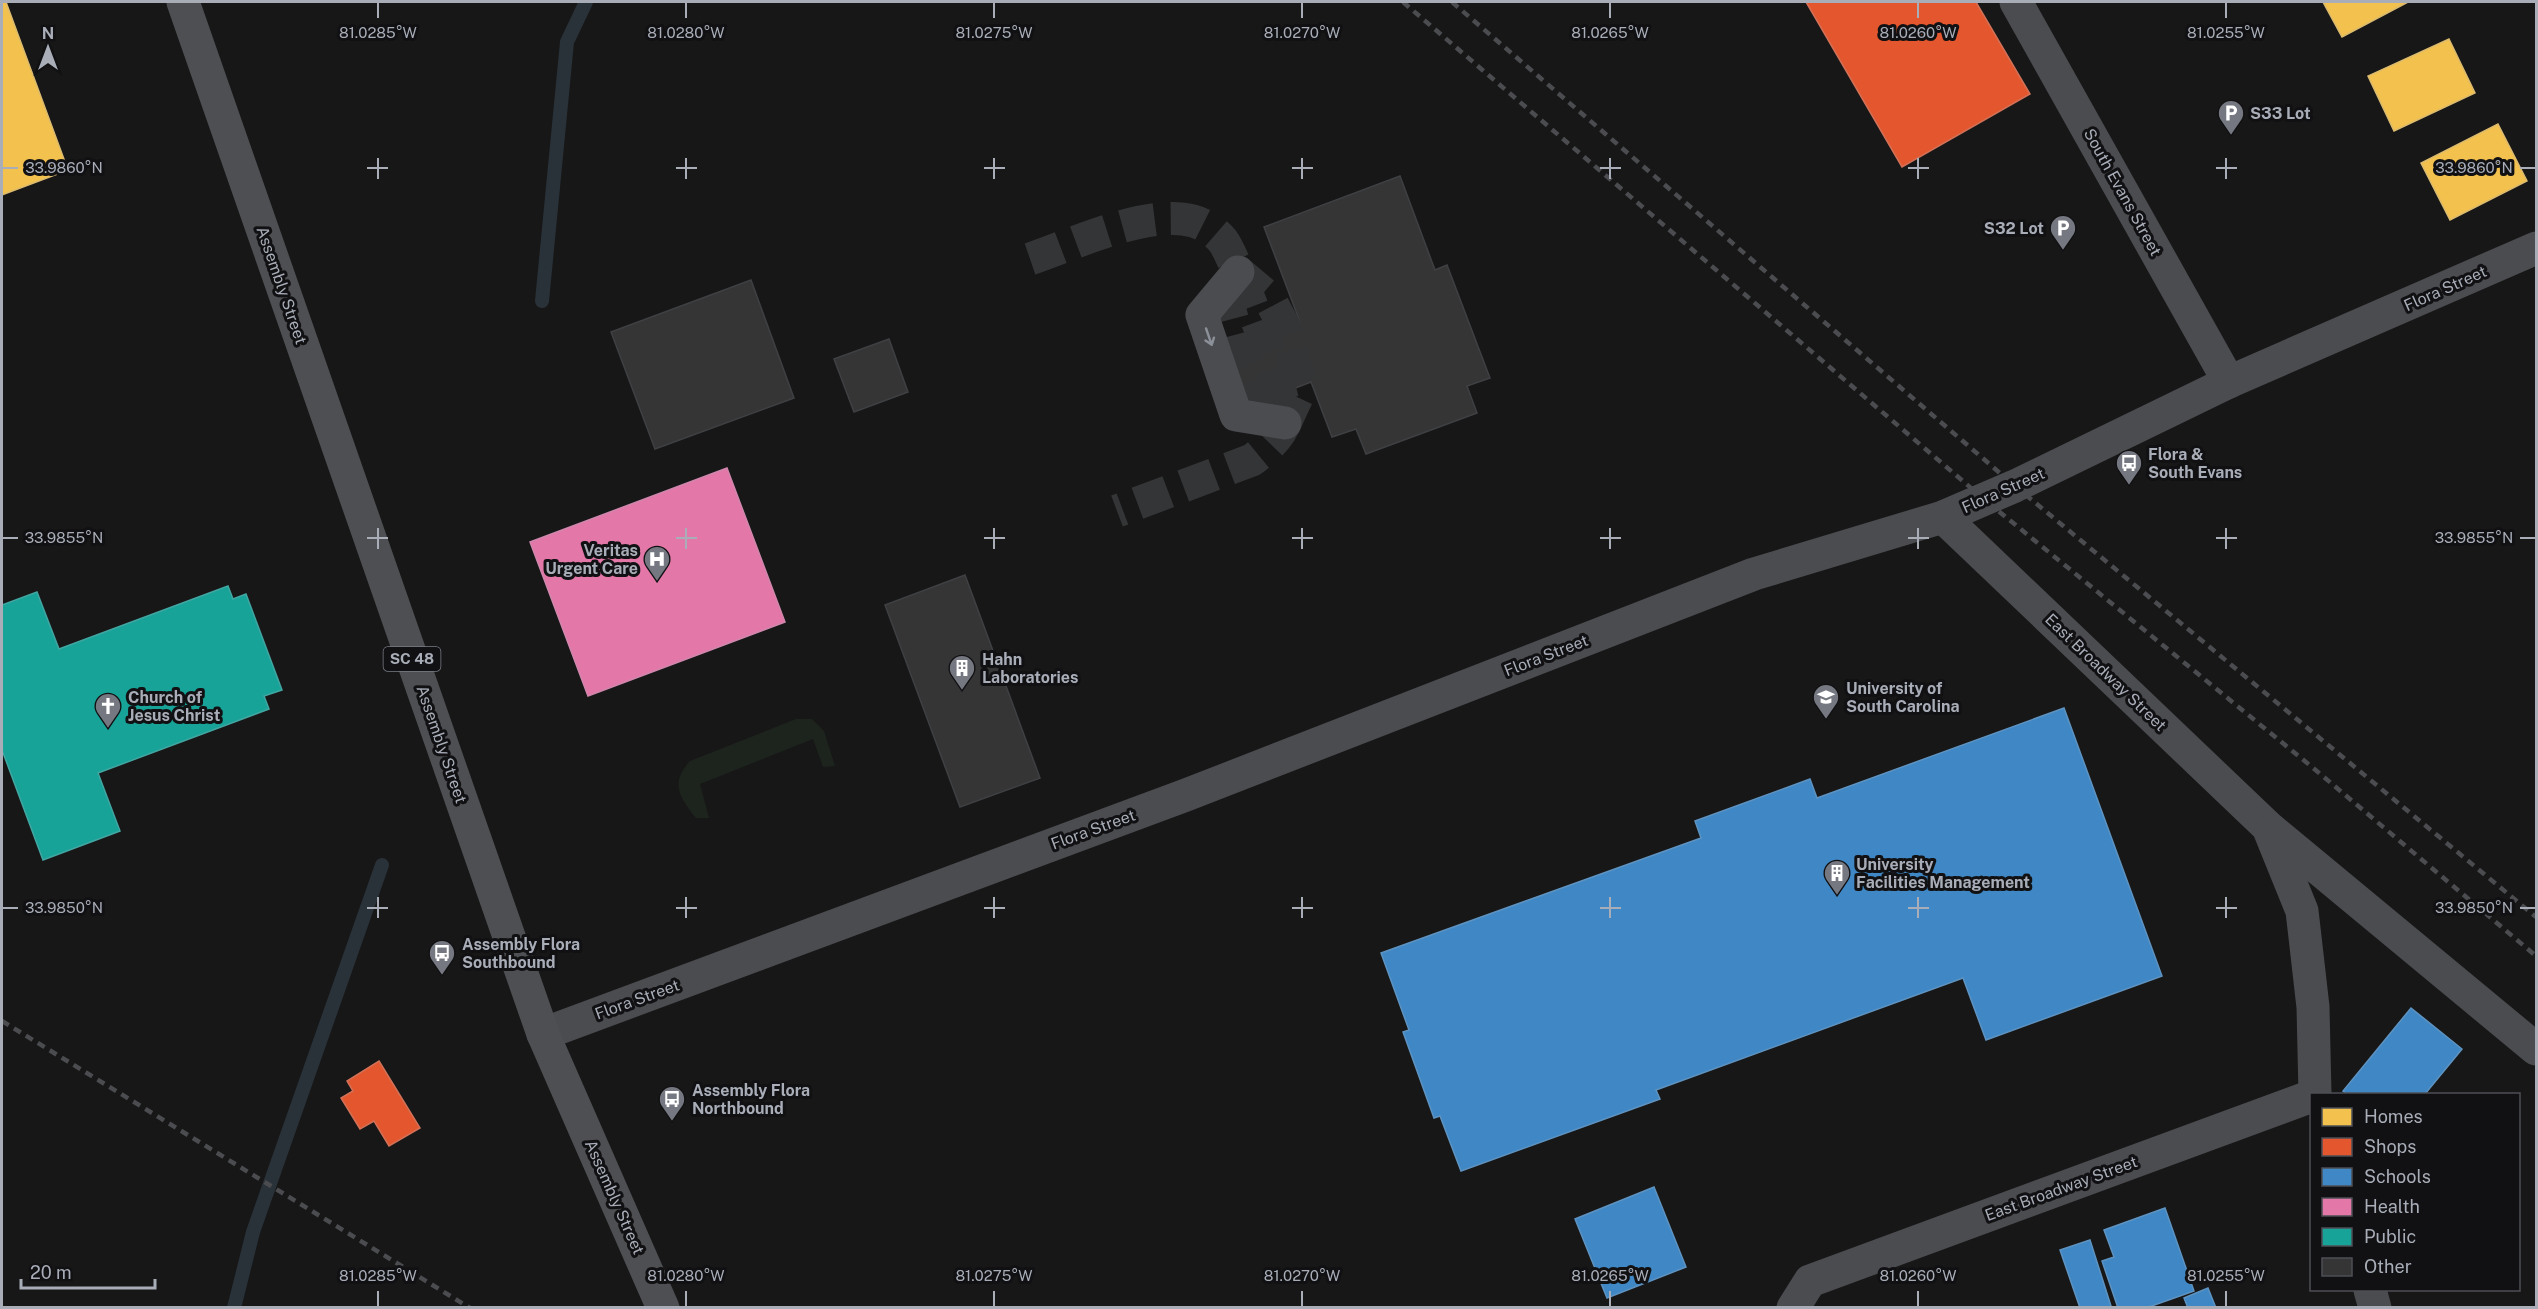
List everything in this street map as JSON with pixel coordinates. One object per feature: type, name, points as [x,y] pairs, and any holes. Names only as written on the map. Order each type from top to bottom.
[{"type":"main road","name":"Assembly Street","points":[[183,2],[543,1034],[663,1308]]},
{"type":"street","name":"South Evans Street","points":[[2016,2],[2229,382]]},
{"type":"street","name":"Flora Street","points":[[543,1034],[1186,795],[1754,574],[1943,517],[2015,486],[2229,382],[2536,248]]},
{"type":"street","points":[[1238,272],[1202,315],[1236,415],[1285,423]]},
{"type":"street","name":"East Broadway Street","points":[[1943,517],[2268,827],[2536,1049]]},
{"type":"street","name":"East Broadway Street","points":[[2268,827],[2302,911],[2313,1007],[2314,1093]]},
{"type":"street","name":"East Broadway Street","points":[[1801,1294],[2310,1097]]},
{"type":"street","points":[[2370,1291],[2375,1308]]},
{"type":"shaded area","points":[[796,719],[812,719],[824,731],[835,766],[823,767],[813,739],[700,784],[709,818],[696,818],[681,797],[679,790],[680,776],[690,761]]},
{"type":"building: Homes","points":[[2,2],[6,2],[68,170],[2,195]]},
{"type":"building: Homes","points":[[2323,2],[2408,2],[2342,37]]},
{"type":"building: Homes","points":[[2449,39],[2475,93],[2394,131],[2368,76]]},
{"type":"building: Homes","points":[[2498,124],[2527,181],[2450,220],[2421,163]]},
{"type":"building: Shops","points":[[1806,2],[1976,2],[2030,94],[1902,167]]},
{"type":"building: Shops","points":[[379,1061],[420,1128],[389,1146],[374,1121],[360,1129],[341,1098],[353,1091],[347,1081]]},
{"type":"building: Schools","name":"University Facilities Management","points":[[2064,708],[2162,976],[1986,1040],[1963,978],[1656,1090],[1660,1099],[1461,1171],[1440,1116],[1434,1118],[1403,1032],[1409,1030],[1381,953],[1701,838],[1695,821],[1810,779],[1817,798]]},
{"type":"building: Schools","points":[[2411,1008],[2462,1049],[2426,1093],[2346,1093],[2343,1091]]},
{"type":"building: Schools","points":[[1654,1187],[1686,1267],[1607,1298],[1575,1219]]},
{"type":"building: Schools","points":[[2165,1208],[2194,1291],[2146,1308],[2118,1308],[2102,1261],[2114,1257],[2104,1230]]},
{"type":"building: Schools","points":[[2090,1240],[2111,1306],[2106,1308],[2080,1308],[2060,1250]]},
{"type":"building: Schools","points":[[2208,1288],[2216,1308],[2188,1308],[2184,1298]]},
{"type":"building: Health","name":"Veritas Urgent Care","points":[[727,468],[785,622],[588,696],[530,542]]},
{"type":"building: Public","name":"Church of Jesus Christ","points":[[228,586],[233,599],[246,594],[282,690],[264,696],[269,709],[98,773],[120,831],[43,860],[2,750],[2,605],[37,592],[59,649]]},
{"type":"building: Other","points":[[1400,176],[1435,270],[1447,265],[1490,378],[1467,386],[1477,413],[1366,454],[1356,429],[1332,437],[1311,382],[1243,408],[1222,352],[1300,322],[1264,227]]},
{"type":"building: Other","points":[[751,280],[794,398],[655,449],[611,332]]},
{"type":"building: Other","points":[[889,339],[908,392],[854,412],[834,359]]},
{"type":"building: Other","name":"Hahn Laboratories","points":[[965,575],[1040,778],[960,807],[885,605]]},
{"type":"waterway","points":[[542,301],[567,42],[586,2]]},
{"type":"waterway","points":[[234,1308],[253,1232],[382,865]]},
{"type":"tunnel","points":[[1030,259],[1089,237],[1133,224],[1154,220],[1193,221],[1210,229],[1223,241],[1261,331],[1284,410],[1285,422],[1276,438],[1252,460],[1117,511]]},
{"type":"tunnel","points":[[1238,272],[1269,298],[1285,328],[1302,386],[1285,423],[1264,400],[1239,345],[1228,303],[1238,272]]},
{"type":"railway","points":[[1403,2],[1985,500],[2312,767],[2536,956]]},
{"type":"railway","points":[[1452,2],[2015,486],[2536,917]]},
{"type":"railway","points":[[2,1021],[470,1308]]},
{"type":"place","name":"S33 Lot","points":[[2231,136]]},
{"type":"place","name":"S32 Lot","points":[[2063,251]]},
{"type":"place","name":"Flora & South Evans","points":[[2129,486]]},
{"type":"place","name":"Veritas Urgent Care","points":[[657,582]]},
{"type":"place","name":"Hahn Laboratories","points":[[962,691]]},
{"type":"place","name":"University of South Carolina","points":[[1826,720]]},
{"type":"place","name":"Church of Jesus Christ","points":[[108,729]]},
{"type":"place","name":"University Facilities Management","points":[[1837,896]]},
{"type":"place","name":"Assembly Flora Southbound","points":[[442,976]]},
{"type":"place","name":"Assembly Flora Northbound","points":[[672,1122]]}]
